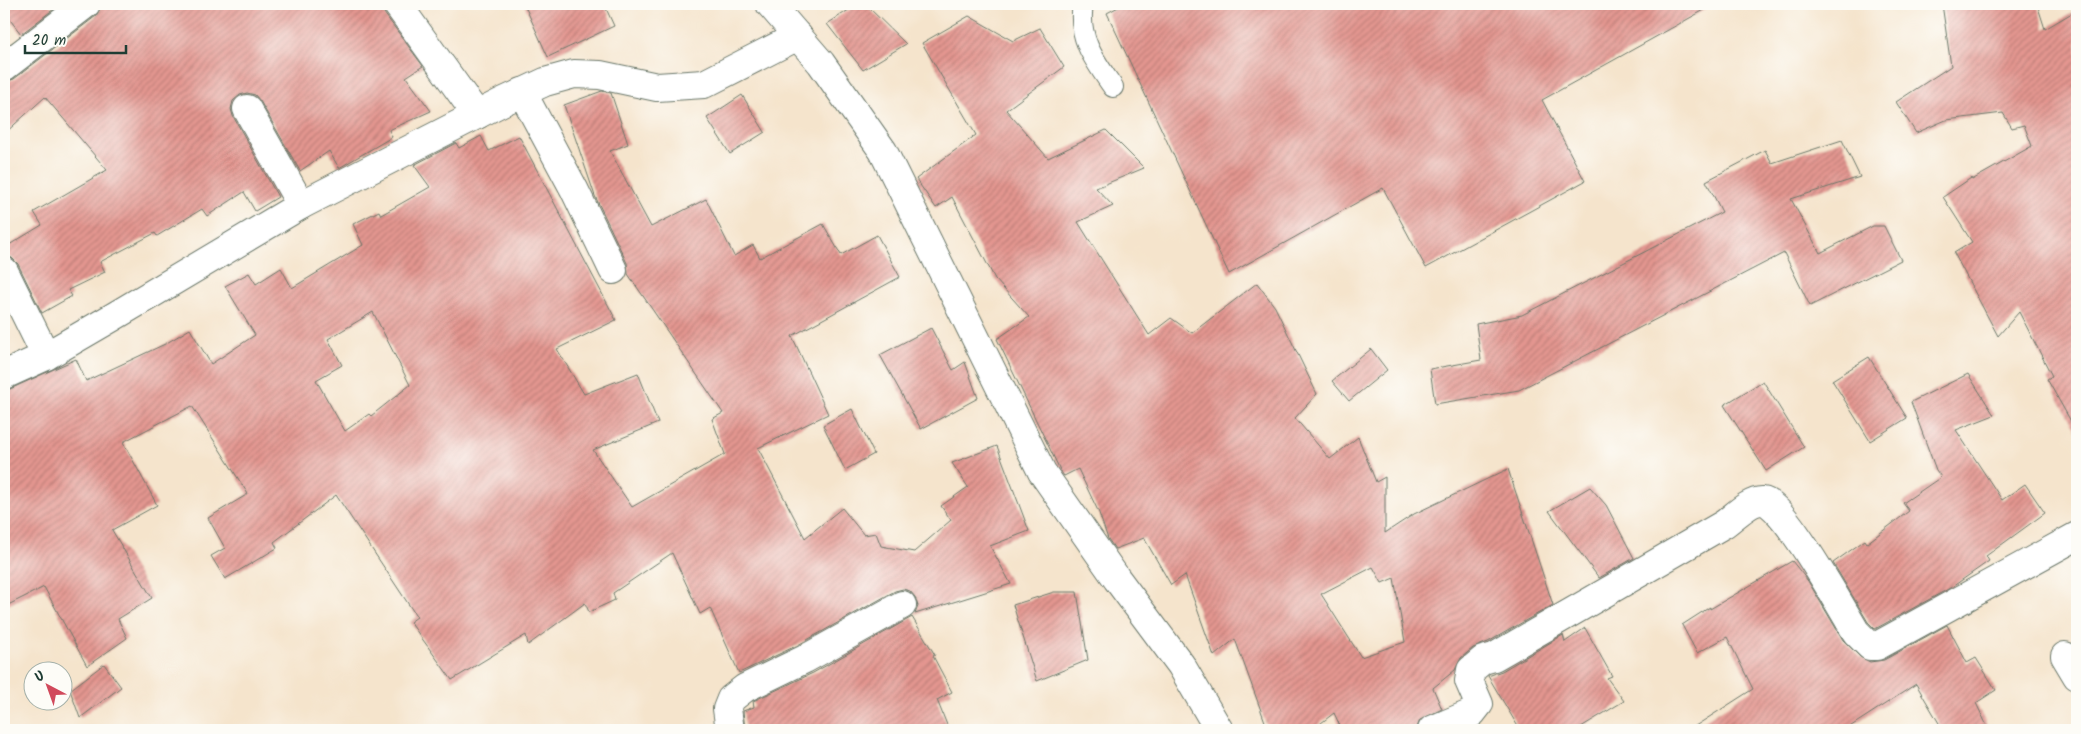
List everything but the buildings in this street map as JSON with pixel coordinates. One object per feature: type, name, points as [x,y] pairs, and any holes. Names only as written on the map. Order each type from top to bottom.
[{"type":"street","points":[[4,67],[86,4]]},
{"type":"street","points":[[397,4],[477,115]]},
{"type":"street","points":[[770,4],[821,63],[883,151],[919,220],[1042,472],[1117,579],[1181,665],[1219,730]]},
{"type":"street","points":[[4,375],[46,356],[302,205],[545,82],[574,74],[600,75],[657,87],[704,84],[798,36]]},
{"type":"street","points":[[522,92],[574,189],[613,270]]},
{"type":"street","points":[[247,109],[302,205]]},
{"type":"street","points":[[4,271],[46,356]]},
{"type":"street","points":[[1432,730],[1472,713],[1479,704],[1469,681],[1470,670],[1483,660],[1494,656],[1724,524],[1749,505],[1761,500],[1768,502],[1794,530],[1856,632],[1870,646],[1877,646],[2077,536]]},
{"type":"street","points":[[730,730],[727,709],[731,699],[745,688],[805,659],[902,605]]},
{"type":"lane","points":[[1083,4],[1081,17],[1091,56],[1113,87]]}]
